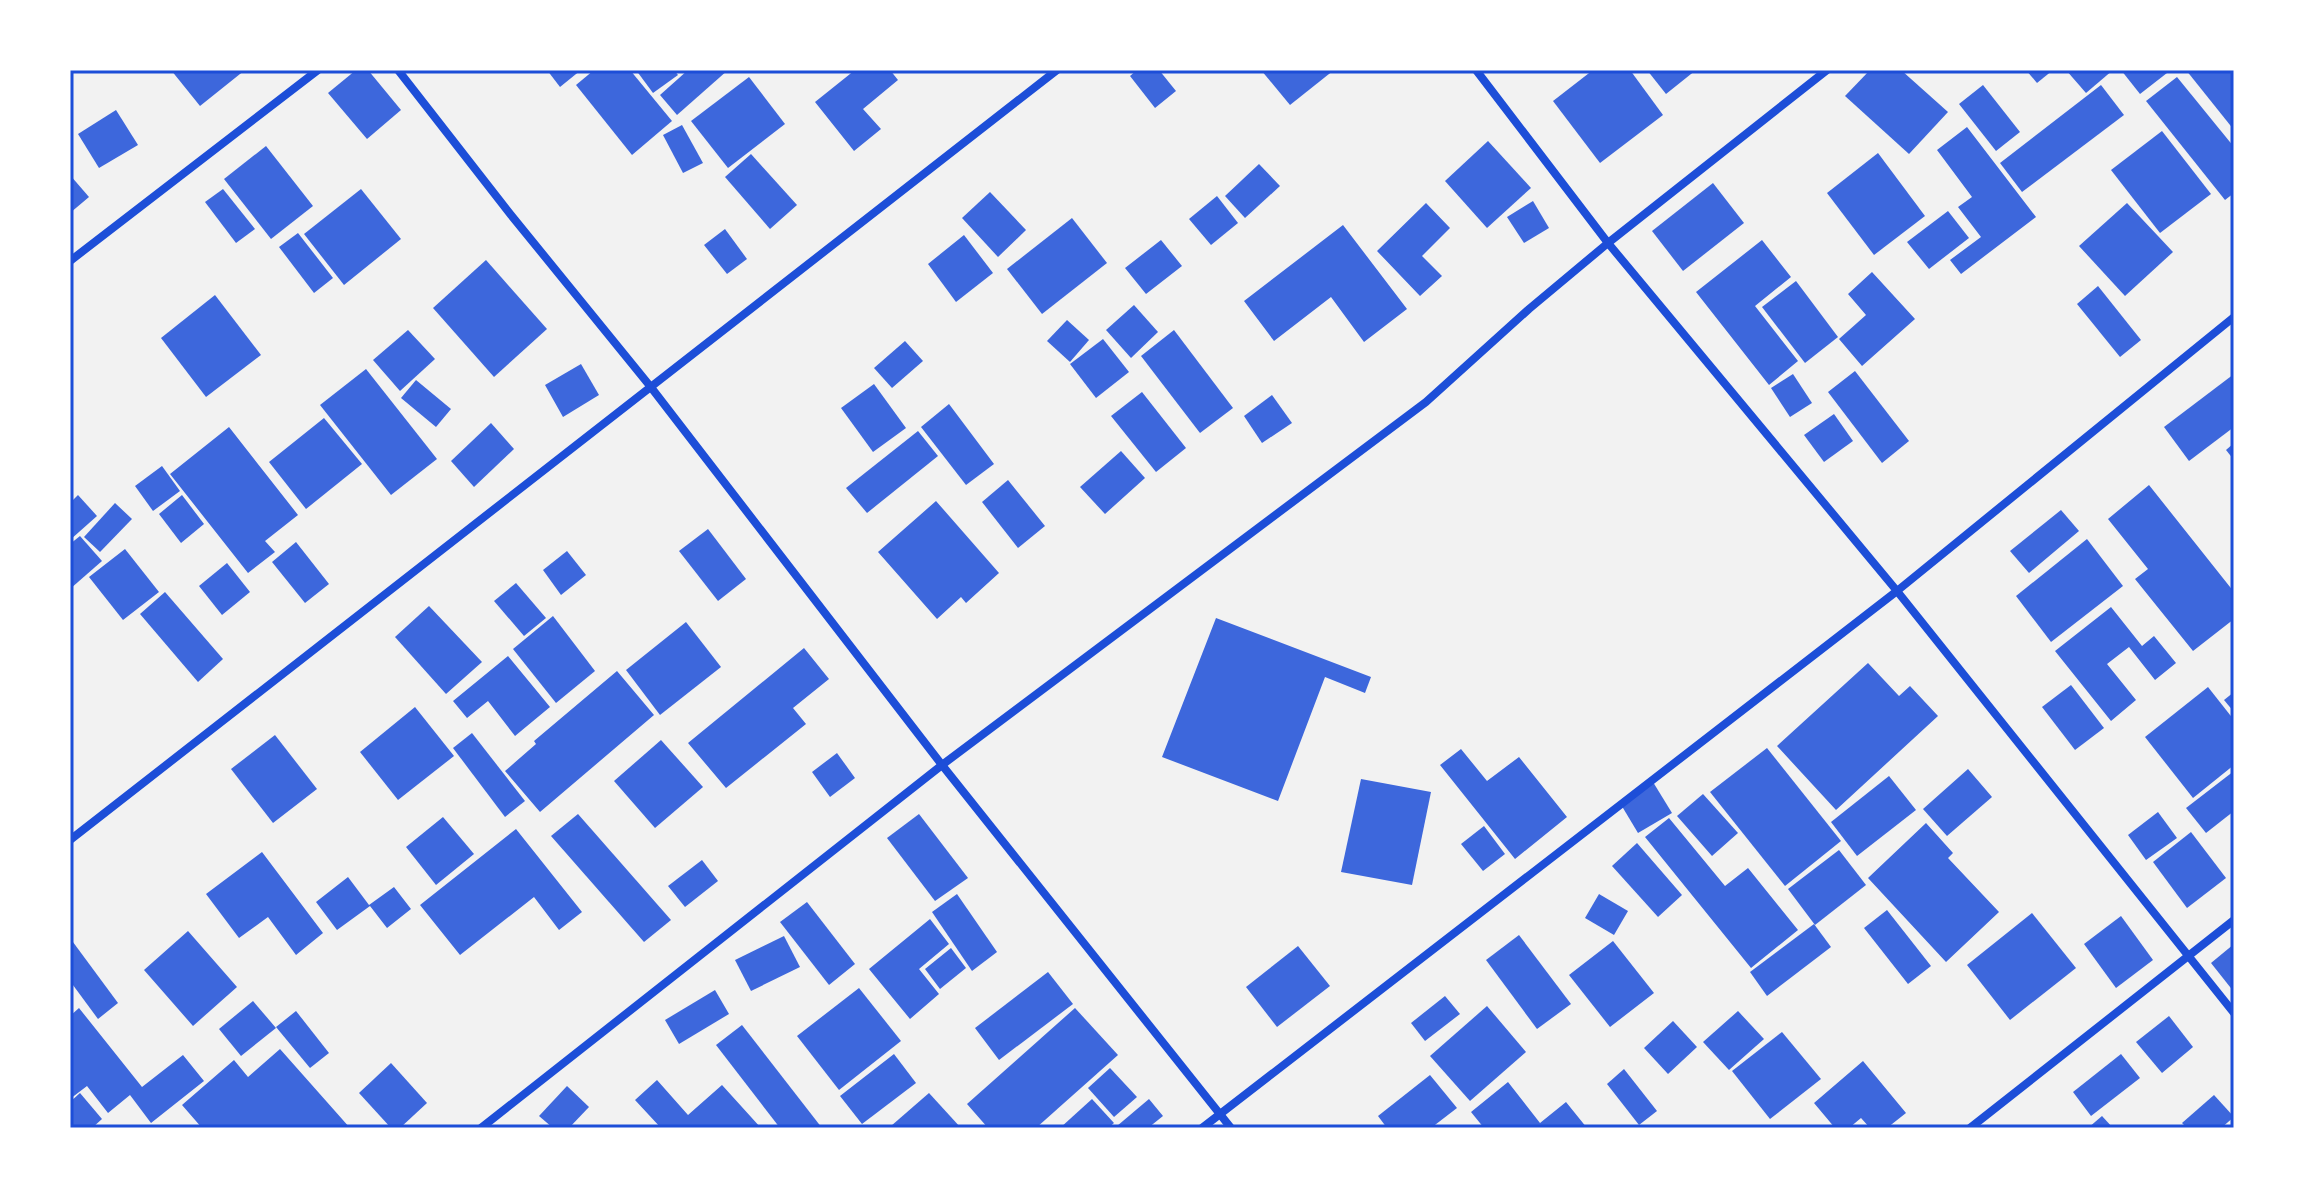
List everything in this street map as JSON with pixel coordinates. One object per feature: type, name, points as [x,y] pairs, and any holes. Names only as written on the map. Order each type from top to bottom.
[{"type":"street","points":[[70,261],[318,70]]},
{"type":"street","points":[[398,70],[650,386],[942,765],[1231,1128]]},
{"type":"street","points":[[70,840],[1057,70]]},
{"type":"street","points":[[1476,70],[1608,243],[1897,591],[2234,1013]]},
{"type":"street","points":[[481,1128],[942,765],[1426,402],[1608,243],[1827,70]]},
{"type":"street","points":[[1202,1128],[1897,591],[2234,317]]},
{"type":"street","points":[[1970,1128],[2234,920]]},
{"type":"building","points":[[171,70],[245,70],[200,106]]},
{"type":"building","points":[[356,70],[368,70],[401,110],[367,139],[328,93]]},
{"type":"building","points":[[547,70],[581,70],[560,87]]},
{"type":"building","points":[[594,70],[630,70],[672,121],[632,155],[576,85]]},
{"type":"building","points":[[636,70],[674,70],[678,75],[653,93]]},
{"type":"building","points":[[688,70],[728,70],[677,115],[660,95]]},
{"type":"building","points":[[855,70],[890,70],[898,80],[863,109],[881,129],[854,151],[815,102]]},
{"type":"building","points":[[1137,70],[1159,70],[1176,91],[1155,108],[1130,76]]},
{"type":"building","points":[[1261,70],[1334,70],[1290,105]]},
{"type":"building","points":[[1593,70],[1630,70],[1663,115],[1600,163],[1553,101]]},
{"type":"building","points":[[1647,70],[1696,70],[1666,94]]},
{"type":"building","points":[[1870,70],[1901,70],[1948,112],[1909,154],[1845,96]]},
{"type":"building","points":[[2026,70],[2053,70],[2037,83]]},
{"type":"building","points":[[2066,70],[2113,70],[2086,93]]},
{"type":"building","points":[[2121,70],[2165,70],[2167,73],[2140,94]]},
{"type":"building","points":[[2186,70],[2234,70],[2234,130]]},
{"type":"building","points":[[749,77],[785,124],[728,168],[691,121]]},
{"type":"building","points":[[2177,77],[2234,147],[2234,193],[2225,200],[2146,101]]},
{"type":"building","points":[[1983,85],[2020,132],[1996,151],[1959,104]]},
{"type":"building","points":[[2101,85],[2124,115],[2022,192],[2000,163]]},
{"type":"building","points":[[116,110],[138,145],[99,168],[78,134]]},
{"type":"building","points":[[682,125],[703,163],[683,173],[663,135]]},
{"type":"building","points":[[1967,127],[2036,217],[1961,274],[1950,260],[1981,237],[1958,207],[1972,197],[1937,150]]},
{"type":"building","points":[[2162,131],[2211,194],[2160,233],[2111,170]]},
{"type":"building","points":[[1488,141],[1531,188],[1487,228],[1445,181]]},
{"type":"building","points":[[266,146],[313,206],[271,239],[224,179]]},
{"type":"building","points":[[1878,153],[1925,216],[1874,255],[1827,193]]},
{"type":"building","points":[[751,154],[797,205],[770,229],[725,177]]},
{"type":"building","points":[[1259,164],[1280,186],[1245,218],[1225,196]]},
{"type":"building","points":[[70,175],[89,197],[70,213]]},
{"type":"building","points":[[1713,183],[1744,223],[1683,271],[1652,231]]},
{"type":"building","points":[[223,189],[255,229],[236,243],[205,202]]},
{"type":"building","points":[[361,189],[401,239],[344,285],[304,234]]},
{"type":"building","points":[[990,192],[1026,230],[998,257],[962,218]]},
{"type":"building","points":[[1217,196],[1238,223],[1211,245],[1189,219]]},
{"type":"building","points":[[1533,201],[1549,228],[1524,243],[1507,217]]},
{"type":"building","points":[[1426,203],[1450,228],[1422,256],[1442,276],[1420,296],[1377,251]]},
{"type":"building","points":[[2127,203],[2173,252],[2125,296],[2079,246]]},
{"type":"building","points":[[1948,211],[1969,238],[1929,269],[1907,242]]},
{"type":"building","points":[[1072,218],[1107,263],[1042,314],[1007,269]]},
{"type":"building","points":[[1343,225],[1407,309],[1364,342],[1331,297],[1274,341],[1244,301]]},
{"type":"building","points":[[725,229],[747,259],[727,274],[704,245]]},
{"type":"building","points":[[298,233],[333,278],[314,293],[279,247]]},
{"type":"building","points":[[964,235],[993,273],[956,302],[928,264]]},
{"type":"building","points":[[1161,240],[1182,266],[1146,294],[1125,268]]},
{"type":"building","points":[[1762,240],[1791,277],[1755,306],[1798,361],[1769,385],[1696,292]]},
{"type":"building","points":[[486,260],[547,329],[494,377],[433,308]]},
{"type":"building","points":[[1872,272],[1915,319],[1862,366],[1839,339],[1866,315],[1848,294]]},
{"type":"building","points":[[1796,281],[1838,337],[1805,363],[1762,307]]},
{"type":"building","points":[[2098,286],[2141,340],[2120,357],[2077,304]]},
{"type":"building","points":[[215,295],[261,355],[206,397],[161,338]]},
{"type":"building","points":[[1134,305],[1158,332],[1131,358],[1106,330]]},
{"type":"building","points":[[1067,320],[1089,340],[1070,362],[1047,341]]},
{"type":"building","points":[[408,330],[435,359],[400,391],[373,360]]},
{"type":"building","points":[[1174,330],[1233,408],[1200,433],[1141,356]]},
{"type":"building","points":[[1103,339],[1129,372],[1096,398],[1070,364]]},
{"type":"building","points":[[905,341],[923,361],[892,388],[874,368]]},
{"type":"building","points":[[581,364],[599,395],[563,417],[545,385]]},
{"type":"building","points":[[366,369],[437,459],[391,495],[320,405]]},
{"type":"building","points":[[1855,371],[1909,441],[1882,463],[1828,392]]},
{"type":"building","points":[[1793,374],[1812,403],[1790,417],[1771,388]]},
{"type":"building","points":[[2234,374],[2234,427],[2189,461],[2164,427]]},
{"type":"building","points":[[416,380],[451,409],[436,427],[401,398]]},
{"type":"building","points":[[874,384],[906,428],[873,452],[841,408]]},
{"type":"building","points":[[1142,392],[1186,448],[1156,472],[1111,416]]},
{"type":"building","points":[[1272,395],[1292,423],[1262,443],[1244,416]]},
{"type":"building","points":[[949,404],[994,464],[966,485],[921,427]]},
{"type":"building","points":[[1834,414],[1853,441],[1824,462],[1804,435]]},
{"type":"building","points":[[324,418],[362,464],[306,509],[269,462]]},
{"type":"building","points":[[491,423],[514,449],[474,487],[451,461]]},
{"type":"building","points":[[229,427],[298,515],[265,541],[275,552],[248,573],[170,474]]},
{"type":"building","points":[[918,431],[938,456],[867,513],[846,488]]},
{"type":"building","points":[[2234,443],[2234,460],[2226,450]]},
{"type":"building","points":[[1121,451],[1145,478],[1105,514],[1080,487]]},
{"type":"building","points":[[162,466],[180,491],[153,511],[135,486]]},
{"type":"building","points":[[1008,480],[1045,526],[1018,548],[982,502]]},
{"type":"building","points":[[2149,485],[2234,592],[2234,619],[2193,651],[2135,579],[2148,569],[2108,519]]},
{"type":"building","points":[[78,495],[97,516],[70,540],[70,503]]},
{"type":"building","points":[[182,495],[204,524],[181,543],[159,514]]},
{"type":"building","points":[[936,501],[999,573],[966,603],[961,597],[937,619],[878,552]]},
{"type":"building","points":[[115,503],[132,519],[100,552],[84,537]]},
{"type":"building","points":[[2061,510],[2079,531],[2029,573],[2010,551]]},
{"type":"building","points":[[708,529],[746,579],[718,601],[679,551]]},
{"type":"building","points":[[80,536],[102,561],[70,589],[70,544]]},
{"type":"building","points":[[2087,539],[2123,586],[2051,642],[2016,596]]},
{"type":"building","points":[[296,542],[329,584],[305,603],[272,562]]},
{"type":"building","points":[[125,549],[159,592],[123,620],[89,577]]},
{"type":"building","points":[[567,551],[586,575],[561,595],[543,570]]},
{"type":"building","points":[[227,563],[250,592],[222,615],[199,586]]},
{"type":"building","points":[[516,583],[546,618],[524,636],[494,601]]},
{"type":"building","points":[[165,592],[223,659],[198,682],[140,614]]},
{"type":"building","points":[[429,606],[482,662],[446,694],[395,637]]},
{"type":"building","points":[[2111,607],[2142,646],[2154,636],[2176,663],[2155,680],[2129,647],[2107,664],[2136,700],[2111,721],[2055,651]]},
{"type":"building","points":[[553,616],[595,671],[556,703],[513,649]]},
{"type":"building","points":[[1216,618],[1371,677],[1365,693],[1325,677],[1278,801],[1162,757]]},
{"type":"building","points":[[686,622],[721,667],[660,715],[626,670]]},
{"type":"building","points":[[804,648],[829,679],[793,708],[806,724],[726,788],[688,743]]},
{"type":"building","points":[[508,656],[550,707],[515,736],[488,701],[467,718],[453,701]]},
{"type":"building","points":[[1868,663],[1899,696],[1910,686],[1938,716],[1836,810],[1777,746]]},
{"type":"building","points":[[617,671],[654,715],[540,812],[505,771],[536,744],[534,741]]},
{"type":"building","points":[[2071,685],[2104,728],[2075,750],[2042,707]]},
{"type":"building","points":[[2208,687],[2234,720],[2234,765],[2193,798],[2145,737]]},
{"type":"building","points":[[2234,692],[2234,712],[2224,700]]},
{"type":"building","points":[[415,707],[454,756],[398,800],[360,752]]},
{"type":"building","points":[[472,733],[525,801],[505,817],[453,748]]},
{"type":"building","points":[[275,735],[317,789],[273,823],[231,769]]},
{"type":"building","points":[[661,740],[703,787],[655,828],[614,781]]},
{"type":"building","points":[[1767,748],[1841,841],[1785,886],[1710,792]]},
{"type":"building","points":[[1461,749],[1487,781],[1519,757],[1567,817],[1515,859],[1440,765]]},
{"type":"building","points":[[837,753],[855,778],[830,797],[812,772]]},
{"type":"building","points":[[1968,769],[1992,797],[1947,836],[1923,809]]},
{"type":"building","points":[[2234,771],[2234,811],[2206,833],[2186,808]]},
{"type":"building","points":[[1889,776],[1916,810],[1857,856],[1831,822]]},
{"type":"building","points":[[1361,779],[1431,792],[1412,885],[1341,872]]},
{"type":"building","points":[[1653,782],[1672,813],[1638,833],[1620,803]]},
{"type":"building","points":[[1703,794],[1738,833],[1712,856],[1677,816]]},
{"type":"building","points":[[2158,812],[2177,838],[2146,860],[2128,835]]},
{"type":"building","points":[[578,814],[671,920],[644,942],[551,836]]},
{"type":"building","points":[[919,814],[968,878],[935,901],[887,838]]},
{"type":"building","points":[[443,817],[474,854],[436,885],[406,847]]},
{"type":"building","points":[[1669,818],[1725,886],[1748,868],[1798,930],[1751,968],[1645,837]]},
{"type":"building","points":[[1926,823],[1953,853],[1948,858],[1999,912],[1946,962],[1868,878]]},
{"type":"building","points":[[1484,826],[1505,854],[1483,871],[1461,844]]},
{"type":"building","points":[[516,829],[582,912],[559,930],[534,897],[460,955],[420,905]]},
{"type":"building","points":[[2191,832],[2226,878],[2187,908],[2153,862]]},
{"type":"building","points":[[1637,843],[1682,895],[1658,917],[1612,866]]},
{"type":"building","points":[[1839,850],[1866,885],[1815,925],[1788,889]]},
{"type":"building","points":[[262,852],[323,933],[296,955],[268,917],[239,938],[206,894]]},
{"type":"building","points":[[702,860],[718,881],[685,907],[668,886]]},
{"type":"building","points":[[348,877],[369,905],[394,887],[411,909],[387,928],[370,906],[337,930],[316,902]]},
{"type":"building","points":[[957,894],[997,952],[972,971],[932,912]]},
{"type":"building","points":[[1599,894],[1628,911],[1614,935],[1585,918]]},
{"type":"building","points":[[807,902],[855,964],[829,985],[780,922]]},
{"type":"building","points":[[1887,910],[1931,966],[1908,984],[1864,928]]},
{"type":"building","points":[[2032,913],[2076,968],[2010,1020],[1967,965]]},
{"type":"building","points":[[2121,916],[2153,960],[2116,988],[2084,944]]},
{"type":"building","points":[[930,919],[949,944],[919,969],[939,994],[910,1019],[869,969]]},
{"type":"building","points":[[1814,924],[1831,947],[1767,996],[1750,972]]},
{"type":"building","points":[[188,931],[237,987],[193,1026],[144,970]]},
{"type":"building","points":[[1519,935],[1571,1004],[1537,1029],[1486,960]]},
{"type":"building","points":[[784,936],[800,967],[751,991],[735,960]]},
{"type":"building","points":[[70,938],[118,1003],[98,1019],[70,981]]},
{"type":"building","points":[[1613,941],[1654,993],[1610,1027],[1569,975]]},
{"type":"building","points":[[2234,944],[2234,992],[2211,963]]},
{"type":"building","points":[[1298,946],[1330,986],[1277,1027],[1246,987]]},
{"type":"building","points":[[951,948],[966,968],[940,989],[925,969]]},
{"type":"building","points":[[1048,972],[1073,1004],[999,1060],[975,1028]]},
{"type":"building","points":[[859,988],[901,1041],[839,1090],[797,1036]]},
{"type":"building","points":[[715,990],[729,1014],[679,1044],[665,1020]]},
{"type":"building","points":[[1445,996],[1460,1014],[1425,1041],[1411,1023]]},
{"type":"building","points":[[253,1001],[276,1028],[241,1056],[219,1029]]},
{"type":"building","points":[[1487,1006],[1526,1052],[1470,1101],[1430,1056]]},
{"type":"building","points":[[79,1008],[142,1087],[183,1055],[204,1081],[151,1123],[130,1095],[108,1113],[87,1086],[70,1099],[70,1016]]},
{"type":"building","points":[[1075,1008],[1118,1055],[1036,1128],[988,1128],[967,1104]]},
{"type":"building","points":[[296,1011],[329,1053],[310,1068],[276,1027]]},
{"type":"building","points":[[1738,1011],[1764,1039],[1729,1070],[1703,1042]]},
{"type":"building","points":[[2169,1016],[2193,1047],[2162,1073],[2136,1042]]},
{"type":"building","points":[[1673,1021],[1697,1047],[1668,1074],[1644,1048]]},
{"type":"building","points":[[742,1025],[822,1128],[780,1128],[716,1045]]},
{"type":"building","points":[[1782,1032],[1821,1079],[1770,1119],[1732,1071]]},
{"type":"building","points":[[280,1049],[350,1128],[202,1128],[182,1105],[234,1060],[248,1077]]},
{"type":"building","points":[[894,1054],[916,1083],[862,1124],[840,1096]]},
{"type":"building","points":[[2121,1054],[2140,1078],[2091,1116],[2073,1092]]},
{"type":"building","points":[[1863,1061],[1906,1113],[1887,1128],[1870,1128],[1861,1118],[1849,1128],[1835,1128],[1814,1103]]},
{"type":"building","points":[[391,1063],[427,1103],[400,1128],[391,1128],[359,1093]]},
{"type":"building","points":[[1110,1068],[1137,1097],[1114,1117],[1088,1088]]},
{"type":"building","points":[[1624,1069],[1657,1111],[1639,1125],[1607,1084]]},
{"type":"building","points":[[1430,1075],[1457,1108],[1431,1128],[1387,1128],[1378,1116]]},
{"type":"building","points":[[657,1080],[688,1115],[722,1085],[761,1128],[661,1128],[635,1100]]},
{"type":"building","points":[[1508,1082],[1540,1123],[1566,1102],[1587,1128],[1484,1128],[1471,1112]]},
{"type":"building","points":[[567,1086],[589,1107],[569,1128],[553,1128],[539,1116]]},
{"type":"building","points":[[80,1093],[102,1119],[92,1128],[70,1128],[70,1102]]},
{"type":"building","points":[[929,1093],[961,1128],[892,1128],[891,1126]]},
{"type":"building","points":[[2214,1095],[2234,1117],[2221,1128],[2187,1128],[2182,1123]]},
{"type":"building","points":[[1092,1099],[1114,1123],[1108,1128],[1060,1128]]},
{"type":"building","points":[[1149,1099],[1163,1116],[1148,1128],[1117,1126]]},
{"type":"building","points":[[2102,1116],[2113,1128],[2088,1128]]}]
